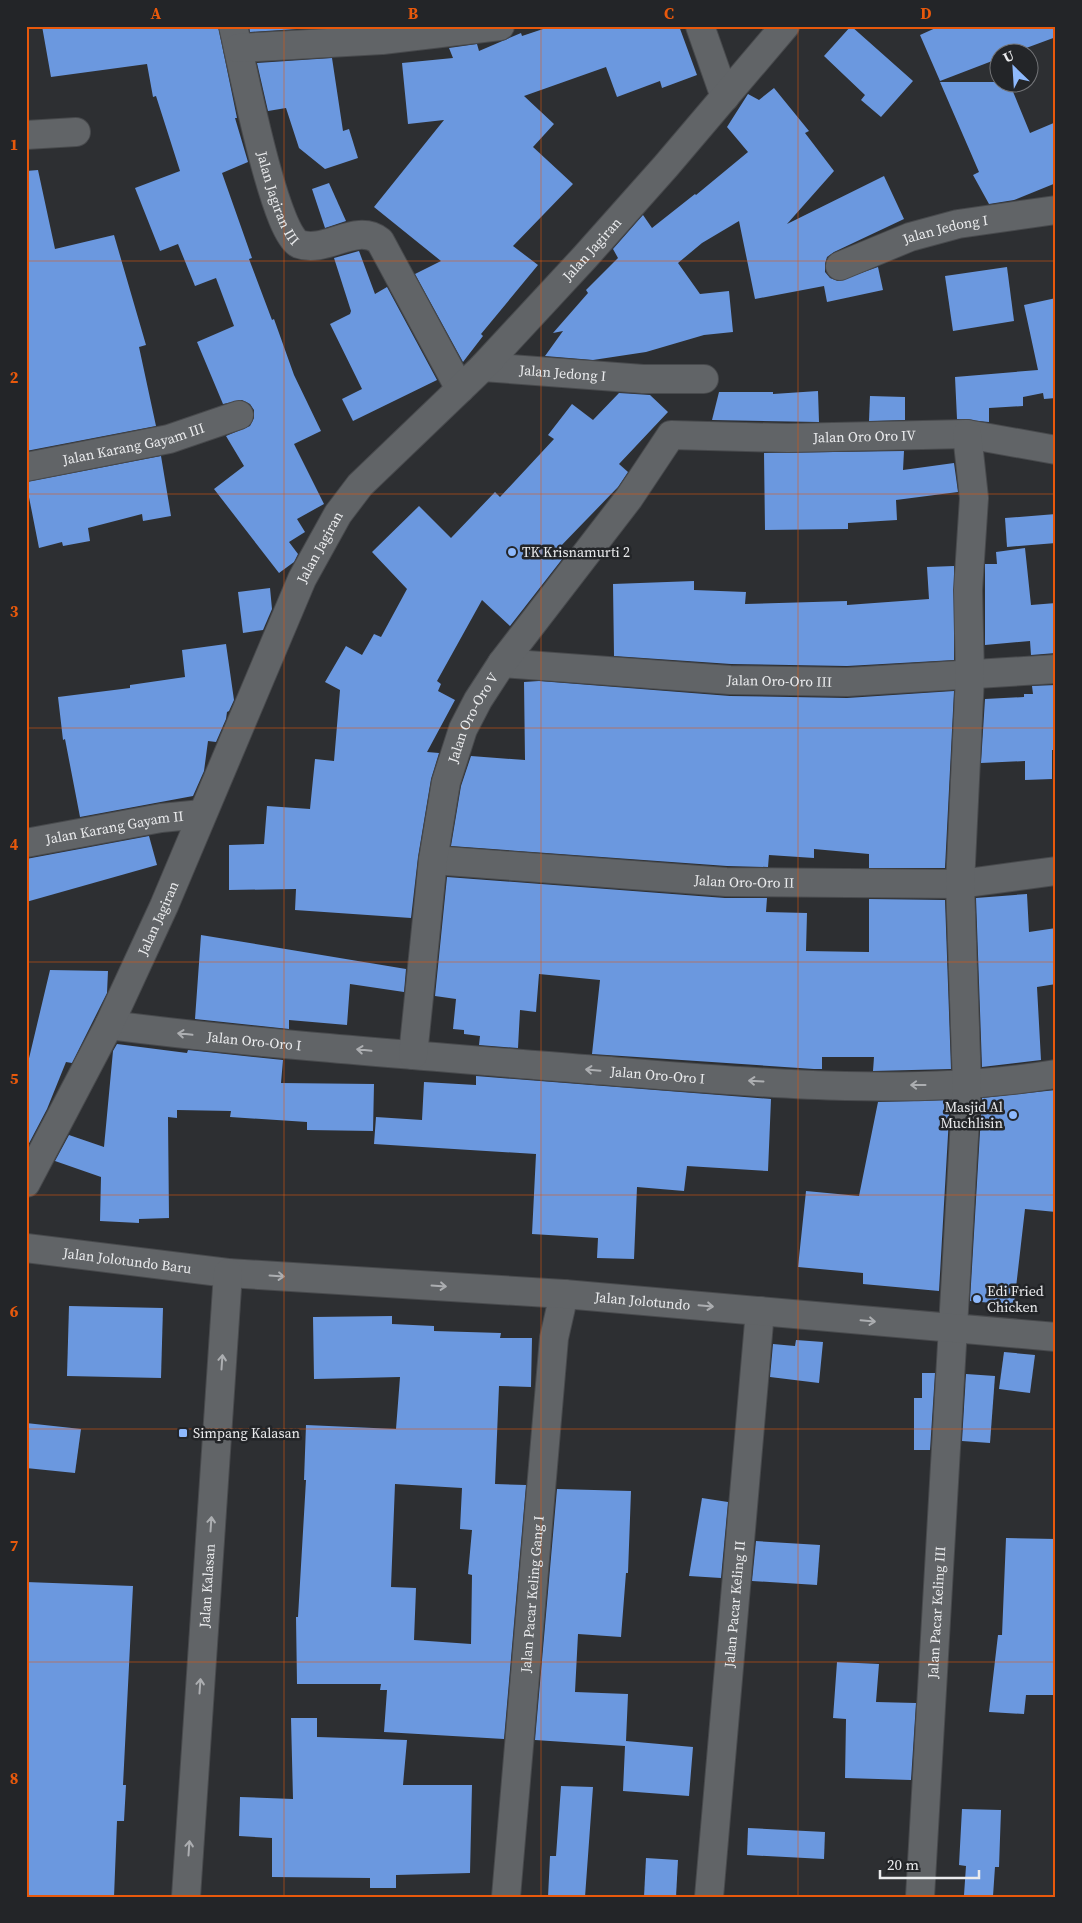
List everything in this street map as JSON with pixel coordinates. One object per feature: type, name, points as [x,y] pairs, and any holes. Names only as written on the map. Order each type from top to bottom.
[{"type":"street","name":"Jalan Jagiran III","points":[[460,389],[380,241],[372,235],[361,235],[308,245],[295,241],[288,233],[269,180],[236,37],[382,40],[500,26]]},
{"type":"street","points":[[700,26],[725,97]]},
{"type":"street","name":"Jalan Jagiran","points":[[26,1183],[109,1025],[164,906],[302,579],[325,536],[360,485],[483,367],[592,250],[785,26]]},
{"type":"street","points":[[26,135],[76,132]]},
{"type":"street","name":"Jalan Jedong I","points":[[840,266],[910,237],[958,224],[1056,210]]},
{"type":"street","name":"Jalan Jedong I","points":[[483,367],[643,379],[704,379]]},
{"type":"street","name":"Jalan Karang Gayam III","points":[[26,467],[169,439],[239,415]]},
{"type":"street","points":[[953,1328],[967,1086],[960,884],[970,676],[968,590],[974,498],[967,434]]},
{"type":"street","name":"Jalan Oro Oro IV","points":[[671,435],[788,438],[967,434],[1056,450]]},
{"type":"street","name":"Jalan Oro-Oro V","points":[[413,1055],[433,860],[446,782],[463,729],[478,700],[502,662],[628,498],[671,435]]},
{"type":"street","name":"Jalan Oro-Oro III","points":[[502,662],[730,680],[847,682],[970,676],[1056,669]]},
{"type":"street","name":"Jalan Karang Gayam II","points":[[26,842],[161,818],[202,814]]},
{"type":"street","name":"Jalan Oro-Oro II","points":[[433,860],[726,882],[960,884],[1056,871]]},
{"type":"street","name":"Jalan Oro-Oro I","points":[[109,1025],[413,1055],[691,1078],[833,1084],[967,1086],[1056,1074]]},
{"type":"street","name":"Jalan Jolotundo Baru","points":[[26,1248],[228,1273]]},
{"type":"street","name":"Jalan Jolotundo","points":[[228,1273],[564,1294],[1056,1337]]},
{"type":"street","name":"Jalan Kalasan","points":[[186,1897],[228,1273]]},
{"type":"street","name":"Jalan Pacar Keling Gang I","points":[[506,1897],[554,1338],[564,1294]]},
{"type":"street","name":"Jalan Pacar Keling II","points":[[709,1897],[760,1311]]},
{"type":"street","name":"Jalan Pacar Keling III","points":[[920,1897],[953,1328]]},
{"type":"building","points":[[42,26],[218,26],[237,118],[235,118],[248,162],[222,173],[252,258],[249,259],[272,320],[274,319],[294,375],[321,431],[294,444],[324,504],[297,519],[305,532],[289,542],[298,554],[294,562],[279,573],[214,489],[244,466],[226,436],[250,426],[254,418],[254,410],[250,404],[242,400],[223,404],[197,342],[234,326],[216,278],[195,286],[178,244],[160,251],[135,188],[180,171],[156,96],[153,97],[147,64],[51,77]]},
{"type":"building","points":[[249,26],[327,26],[328,27],[250,32]]},
{"type":"building","points":[[552,26],[679,26],[697,75],[662,88],[660,81],[617,97],[606,67],[524,96],[554,124],[533,147],[573,184],[513,246],[538,265],[481,334],[483,336],[463,362],[415,274],[441,261],[374,207],[444,120],[408,124],[402,63],[453,58],[449,48],[477,44],[479,51],[521,33],[522,36]]},
{"type":"building","points":[[851,26],[913,81],[881,117],[861,100],[865,95],[824,56]]},
{"type":"building","points":[[940,26],[1056,26],[1056,37],[1040,43],[990,42],[990,62],[940,81],[920,35]]},
{"type":"building","points":[[332,58],[343,131],[349,129],[358,158],[325,169],[299,148],[286,108],[268,111],[257,63]]},
{"type":"building","points":[[940,82],[990,82],[990,92],[1013,92],[1030,133],[1056,122],[1056,183],[1014,200],[989,204],[973,175],[979,172]]},
{"type":"building","points":[[774,88],[809,131],[805,133],[834,171],[787,224],[884,176],[904,219],[834,252],[827,257],[825,264],[825,272],[830,278],[838,281],[878,267],[883,290],[827,302],[824,286],[755,299],[739,221],[702,243],[678,263],[700,294],[729,291],[733,332],[704,335],[646,352],[593,360],[545,356],[563,331],[553,333],[588,293],[586,290],[618,258],[613,249],[643,215],[652,228],[748,152],[727,127],[748,94],[759,100]]},
{"type":"building","points":[[38,170],[55,249],[114,235],[146,345],[139,347],[156,426],[26,451],[26,171]]},
{"type":"building","points":[[329,183],[346,221],[325,228],[312,189]]},
{"type":"building","points":[[359,251],[375,294],[387,287],[437,380],[353,421],[342,399],[362,389],[330,324],[350,314],[351,311],[334,258]]},
{"type":"building","points":[[1007,267],[1014,321],[953,331],[945,276]]},
{"type":"building","points":[[1056,298],[1056,398],[1044,399],[1043,393],[1023,397],[1023,406],[989,408],[989,422],[957,419],[955,377],[1038,370],[1024,305]]},
{"type":"building","points":[[818,391],[819,422],[712,420],[719,392],[773,392],[773,394]]},
{"type":"building","points":[[619,393],[650,395],[668,412],[619,464],[628,472],[618,487],[556,551],[563,558],[510,626],[482,600],[437,681],[441,684],[438,691],[455,700],[427,752],[439,753],[431,779],[418,857],[411,918],[295,910],[296,889],[229,890],[229,845],[264,844],[267,806],[310,809],[315,759],[334,761],[340,690],[325,682],[346,646],[362,655],[374,634],[381,637],[407,589],[372,552],[419,506],[451,538],[495,492],[500,497],[554,439],[548,435],[572,404],[593,420]]},
{"type":"building","points":[[870,396],[905,397],[905,420],[869,421]]},
{"type":"building","points":[[904,451],[903,470],[954,463],[958,492],[896,500],[897,520],[848,523],[848,529],[765,530],[764,453]]},
{"type":"building","points":[[161,456],[171,516],[143,521],[142,514],[88,528],[90,541],[63,546],[62,542],[39,548],[26,482]]},
{"type":"building","points":[[1056,514],[1056,543],[1007,547],[1005,518]]},
{"type":"building","points":[[1025,548],[1031,605],[1056,603],[1056,653],[1031,655],[1030,641],[985,645],[985,564],[997,564],[996,552]]},
{"type":"building","points":[[954,566],[954,660],[847,666],[731,664],[614,656],[613,584],[694,581],[694,590],[746,592],[745,604],[847,601],[847,605],[929,599],[927,567]]},
{"type":"building","points":[[270,588],[272,609],[263,630],[243,633],[238,592]]},
{"type":"building","points":[[226,644],[234,700],[227,712],[216,742],[208,741],[204,771],[193,796],[80,817],[65,739],[63,740],[58,697],[130,688],[130,685],[185,677],[182,650]]},
{"type":"building","points":[[539,681],[730,696],[847,698],[954,691],[945,868],[869,868],[869,854],[814,849],[814,858],[769,855],[768,867],[727,866],[451,846],[461,786],[471,756],[525,760],[524,682]]},
{"type":"building","points":[[1056,685],[1056,750],[1052,750],[1052,779],[1025,780],[1025,761],[981,763],[985,699],[1024,697],[1024,694],[1033,694],[1032,686]]},
{"type":"building","points":[[149,836],[157,865],[26,902],[26,859]]},
{"type":"building","points":[[447,877],[725,898],[767,898],[766,912],[807,913],[806,951],[869,952],[869,899],[945,900],[951,1069],[873,1071],[874,1057],[822,1057],[822,1069],[814,1069],[592,1054],[600,980],[539,974],[536,1012],[520,1010],[518,1048],[479,1045],[480,1036],[464,1034],[464,1030],[453,1029],[456,999],[435,996]]},
{"type":"building","points":[[1027,894],[1029,932],[1056,928],[1056,984],[1037,987],[1041,1060],[982,1067],[976,898]]},
{"type":"building","points":[[201,935],[406,969],[404,992],[350,984],[347,1025],[289,1020],[289,1029],[195,1019]]},
{"type":"building","points":[[50,970],[108,971],[107,993],[72,1063],[66,1062],[47,1109],[26,1149],[26,1071]]},
{"type":"building","points":[[117,1044],[187,1053],[188,1050],[283,1060],[281,1083],[374,1084],[373,1131],[307,1130],[307,1122],[230,1117],[231,1111],[177,1110],[177,1118],[168,1117],[169,1218],[139,1219],[139,1223],[100,1221],[101,1177],[55,1161],[69,1135],[104,1147],[113,1051]]},
{"type":"building","points":[[476,1076],[771,1099],[768,1171],[687,1166],[684,1191],[637,1187],[634,1259],[597,1258],[598,1238],[532,1234],[536,1154],[374,1144],[376,1117],[422,1120],[424,1082],[476,1085]]},
{"type":"building","points":[[1056,1090],[1056,1212],[1025,1209],[1014,1305],[970,1301],[982,1098]]},
{"type":"building","points":[[950,1100],[939,1291],[863,1284],[863,1273],[798,1267],[806,1191],[859,1196],[878,1102]]},
{"type":"building","points":[[69,1306],[163,1308],[161,1378],[67,1376]]},
{"type":"building","points":[[392,1316],[392,1324],[434,1326],[434,1331],[501,1333],[500,1338],[532,1338],[531,1387],[499,1386],[495,1484],[526,1485],[504,1739],[384,1732],[387,1690],[380,1690],[381,1684],[297,1684],[296,1617],[298,1617],[306,1480],[304,1480],[306,1425],[396,1429],[400,1377],[314,1379],[313,1317]],"holes":[[[395,1484],[462,1488],[460,1529],[472,1530],[468,1574],[472,1575],[471,1644],[414,1640],[416,1588],[391,1587]]]},
{"type":"building","points":[[796,1340],[823,1342],[819,1383],[770,1377],[773,1344],[795,1346]]},
{"type":"building","points":[[1004,1352],[1035,1355],[1030,1393],[999,1389]]},
{"type":"building","points":[[922,1373],[935,1373],[930,1450],[914,1450],[914,1398],[922,1398]]},
{"type":"building","points":[[966,1374],[995,1376],[990,1443],[962,1441]]},
{"type":"building","points":[[26,1423],[81,1429],[75,1473],[26,1468]]},
{"type":"building","points":[[557,1489],[631,1491],[628,1573],[626,1573],[621,1637],[578,1634],[575,1692],[628,1694],[626,1741],[693,1747],[689,1796],[623,1791],[625,1746],[535,1740]]},
{"type":"building","points":[[702,1498],[728,1502],[721,1578],[689,1576]]},
{"type":"building","points":[[1006,1538],[1056,1539],[1056,1695],[1026,1695],[1024,1714],[989,1712],[998,1635],[1002,1635]]},
{"type":"building","points":[[756,1541],[820,1545],[817,1585],[752,1581]]},
{"type":"building","points":[[26,1582],[133,1586],[123,1785],[126,1785],[124,1821],[117,1821],[114,1897],[26,1897]]},
{"type":"building","points":[[837,1662],[879,1664],[876,1702],[916,1703],[911,1780],[845,1778],[846,1719],[833,1718]]},
{"type":"building","points":[[291,1718],[317,1718],[317,1737],[407,1740],[403,1785],[472,1785],[470,1873],[396,1875],[396,1888],[370,1888],[370,1878],[272,1877],[272,1838],[239,1836],[240,1797],[293,1799]]},
{"type":"building","points":[[561,1786],[593,1787],[585,1897],[548,1897],[550,1856],[556,1856]]},
{"type":"building","points":[[962,1809],[1001,1810],[999,1867],[995,1867],[993,1896],[964,1895],[966,1866],[959,1865]]},
{"type":"building","points":[[748,1828],[825,1832],[824,1859],[747,1855]]},
{"type":"building","points":[[646,1858],[678,1860],[676,1897],[644,1897]]},
{"type":"place","name":"TK Krisnamurti 2","points":[[512,552]]},
{"type":"place","name":"Masjid Al Muchlisin","points":[[1013,1115]]},
{"type":"place","name":"Edi Fried Chicken","points":[[977,1299]]},
{"type":"place","name":"Simpang Kalasan","points":[[183,1433]]}]
